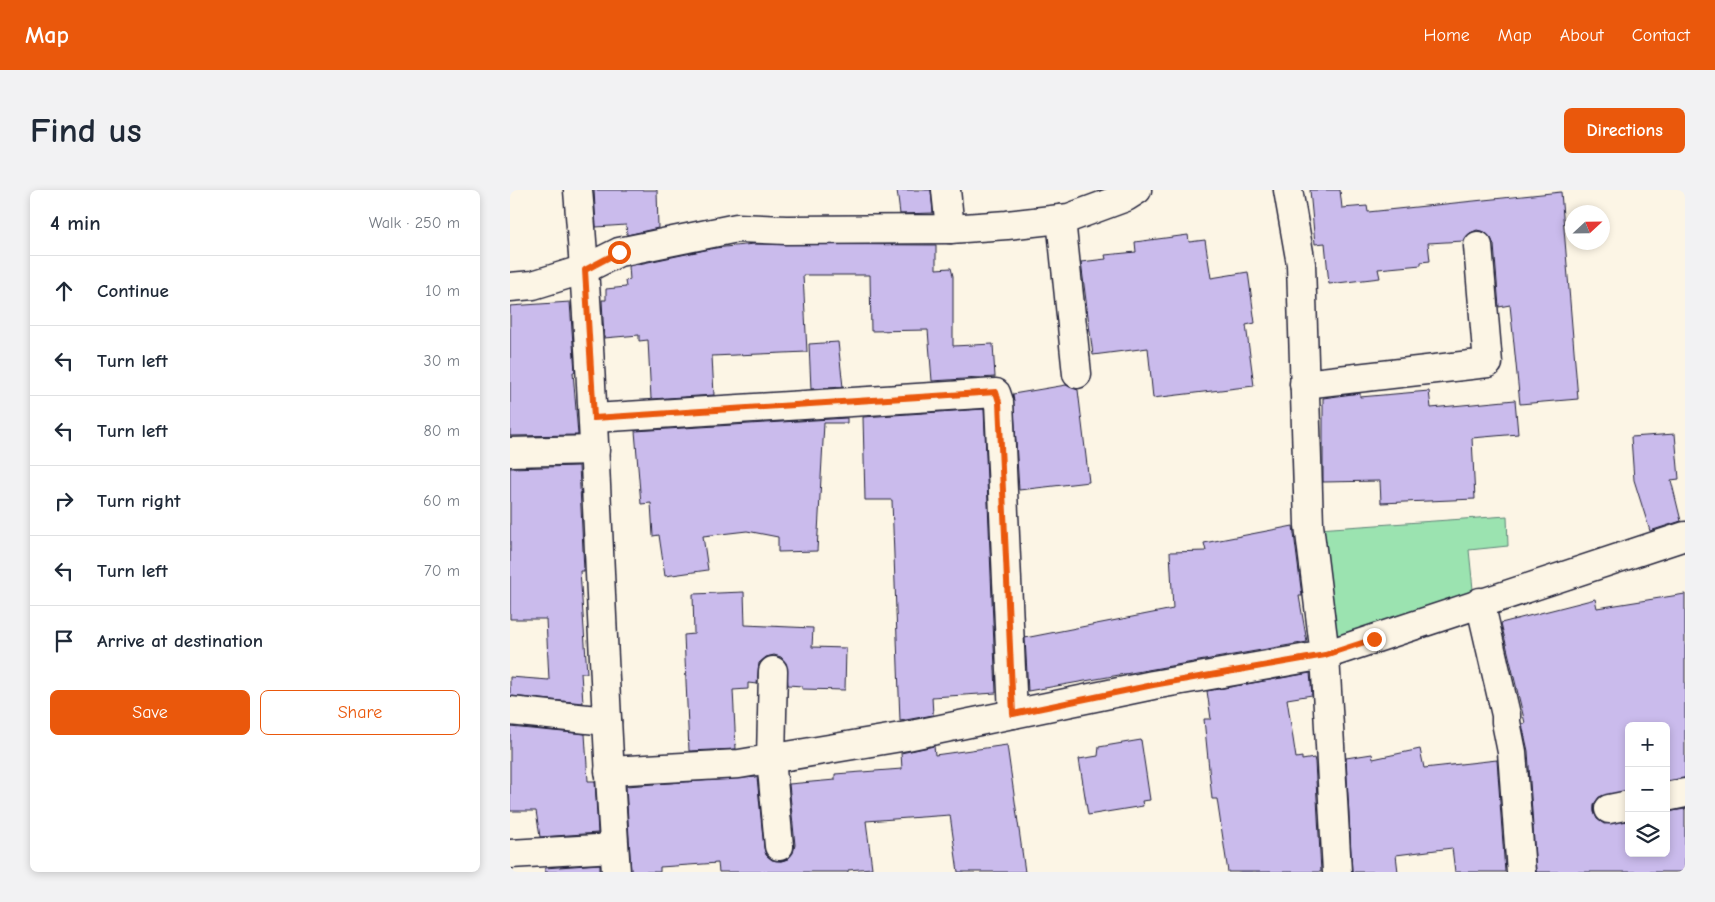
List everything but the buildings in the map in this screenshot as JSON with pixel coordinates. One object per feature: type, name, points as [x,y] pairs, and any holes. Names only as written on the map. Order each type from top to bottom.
[{"type":"street","points":[[510,854],[615,860],[609,771],[594,418],[578,190]]},
{"type":"street","points":[[946,190],[950,230]]},
{"type":"street","points":[[510,288],[533,285],[585,270],[619,252],[737,228],[786,230],[950,230],[1062,219],[1126,197],[1137,190]]},
{"type":"street","points":[[1288,190],[1301,264],[1309,526],[1325,655],[1338,872]]},
{"type":"street","points":[[1062,219],[1077,374]]},
{"type":"street","points":[[1304,384],[1488,363],[1478,246]]},
{"type":"street","points":[[594,418],[996,392],[999,402],[1007,547],[1013,714]]},
{"type":"street","points":[[510,452],[595,450]]},
{"type":"street","points":[[609,771],[739,764],[907,736],[1153,685],[1325,655],[1480,602],[1685,536]]},
{"type":"street","points":[[1480,602],[1506,715],[1512,752],[1521,872]]},
{"type":"street","points":[[773,671],[771,758],[779,846]]},
{"type":"street","points":[[510,711],[607,721]]},
{"type":"street","points":[[1670,796],[1685,793]]},
{"type":"green space","points":[[1507,516],[1508,546],[1469,550],[1474,599],[1331,645],[1318,529]]},
{"type":"route","points":[[619,252],[585,270],[594,418],[996,392],[999,402],[1009,576],[1013,714],[1153,685],[1325,655],[1374,639]]}]
